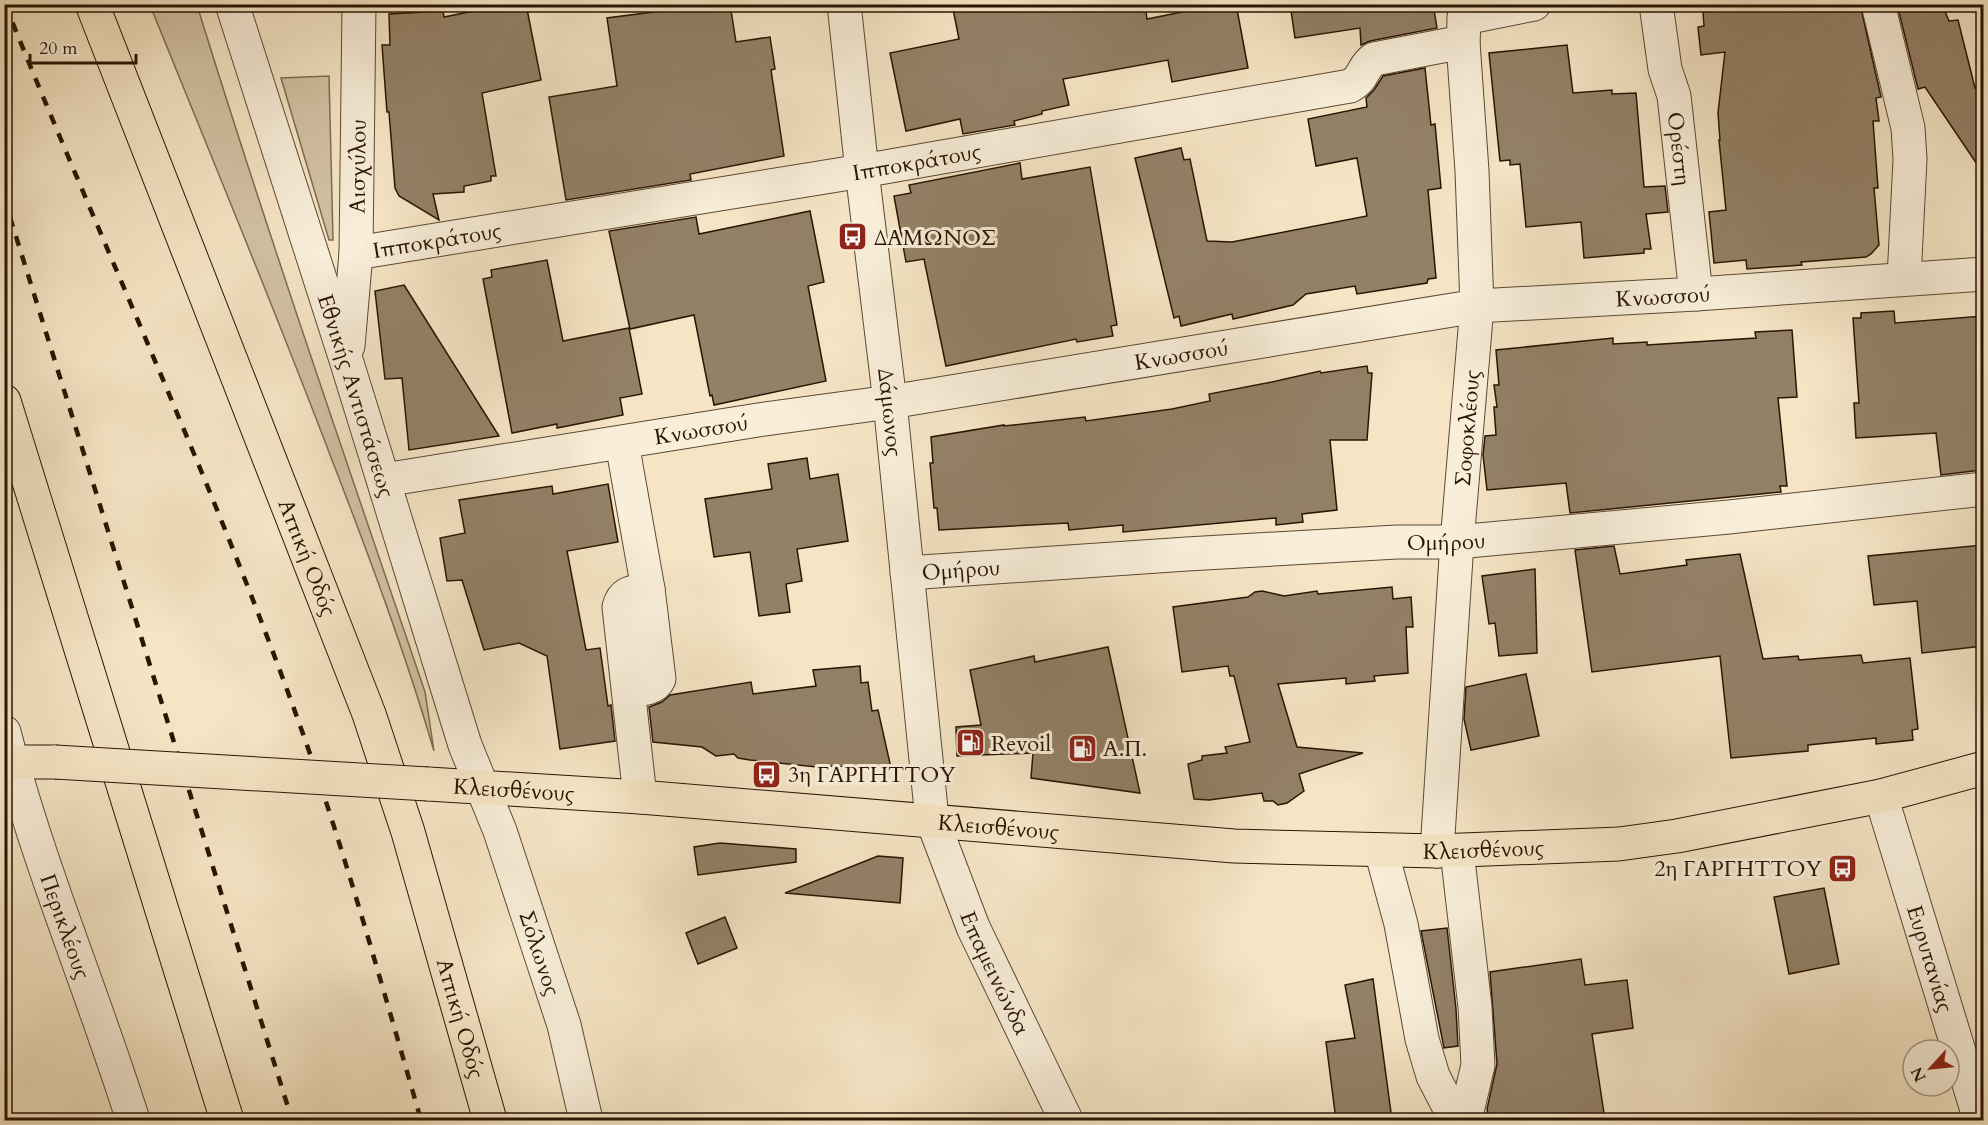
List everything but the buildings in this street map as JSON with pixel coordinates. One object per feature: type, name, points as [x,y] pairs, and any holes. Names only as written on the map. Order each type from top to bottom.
[{"type":"main road","name":"Αττική Οδός","points":[[92,4],[369,714],[408,832],[490,1120]]},
{"type":"main road","points":[[4,401],[227,1120]]},
{"type":"main road","name":"Κλεισθένους","points":[[7,752],[55,762],[640,797],[932,819],[1234,846],[1447,851],[1619,844],[1665,838],[1881,796],[1983,768]]},
{"type":"street","name":"Εθνικής Αντιστάσεως","points":[[232,4],[384,480],[465,745],[482,787]]},
{"type":"street","name":"Αισχύλου","points":[[347,363],[356,253],[359,4]]},
{"type":"street","name":"Δάμωνος","points":[[844,4],[890,402],[932,819]]},
{"type":"street","name":"Ιπποκράτους","points":[[356,253],[862,171],[1350,86],[1362,77],[1367,64],[1374,59],[1464,21],[1534,4]]},
{"type":"street","name":"Ορέστη","points":[[1656,4],[1665,69],[1674,96],[1695,294]]},
{"type":"street","points":[[1878,4],[1908,128],[1910,159],[1904,279]]},
{"type":"street","name":"Σοφοκλέους","points":[[1464,21],[1477,306],[1457,542],[1447,851],[1475,1007],[1478,1065],[1465,1120]]},
{"type":"street","name":"Κνωσσού","points":[[384,480],[758,420],[890,402],[1477,306],[1983,274]]},
{"type":"street","points":[[622,443],[648,589],[659,679],[657,684],[651,687],[629,690],[640,797]]},
{"type":"street","name":"Ομήρου","points":[[907,573],[1210,552],[1397,542],[1457,542],[1717,518],[1983,489]]},
{"type":"street","name":"Περικλέους","points":[[7,752],[133,1120]]},
{"type":"street","name":"Σόλωνος","points":[[482,787],[500,831],[564,1025],[586,1120]]},
{"type":"street","name":"Ευρυτανίας","points":[[1881,796],[1980,1120]]},
{"type":"street","name":"Επαμεινώνδα","points":[[932,819],[973,927],[1066,1120]]},
{"type":"street","points":[[1381,850],[1401,924],[1425,1048],[1433,1076],[1449,1107],[1465,1120]]},
{"type":"shaded area","points":[[150,5],[197,5],[337,435],[425,692],[434,751],[399,641],[346,496]]},
{"type":"shaded area","points":[[329,76],[333,240],[329,240],[281,78]]},
{"type":"railway","points":[[5,4],[199,467],[274,654],[338,840],[421,1120]]},
{"type":"railway","points":[[4,198],[292,1120]]},
{"type":"place","name":"ΔΑΜΩΝΟΣ","points":[[853,237]]},
{"type":"place","name":"Revoil","points":[[970,743]]},
{"type":"place","name":"Α.Π.","points":[[1082,748]]},
{"type":"place","name":"3η ΓΑΡΓΗΤΤΟΥ","points":[[767,774]]},
{"type":"place","name":"2η ΓΑΡΓΗΤΤΟΥ","points":[[1843,868]]}]
